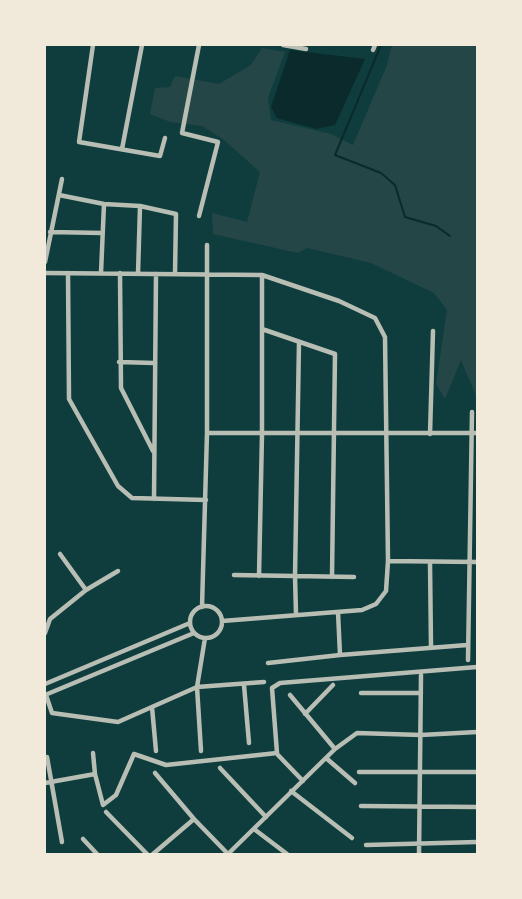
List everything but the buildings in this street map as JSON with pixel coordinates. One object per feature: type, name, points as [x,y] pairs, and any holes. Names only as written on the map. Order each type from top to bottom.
[{"type":"street","points":[[93,45],[79,142],[160,156],[165,138]]},
{"type":"street","points":[[122,149],[142,45]]},
{"type":"street","points":[[199,45],[182,133],[218,142],[199,216]]},
{"type":"street","points":[[283,45],[306,49]]},
{"type":"street","points":[[45,262],[62,179]]},
{"type":"street","points":[[59,195],[104,204],[140,206],[176,214],[175,274]]},
{"type":"street","points":[[101,273],[104,204]]},
{"type":"street","points":[[138,274],[140,206]]},
{"type":"street","points":[[50,232],[102,233]]},
{"type":"street","points":[[202,607],[207,433],[207,244]]},
{"type":"street","points":[[45,273],[262,275],[339,301],[375,318],[386,337],[388,561],[386,591],[376,604],[362,610],[222,621]]},
{"type":"street","points":[[68,273],[69,399],[118,486],[132,498],[206,500]]},
{"type":"street","points":[[120,273],[121,388],[154,453]]},
{"type":"street","points":[[154,499],[156,274]]},
{"type":"street","points":[[259,576],[262,275]]},
{"type":"street","points":[[262,329],[335,354],[332,577]]},
{"type":"street","points":[[430,434],[433,331]]},
{"type":"street","points":[[296,614],[299,342]]},
{"type":"street","points":[[119,362],[154,363]]},
{"type":"street","points":[[468,660],[468,562],[474,433],[472,412]]},
{"type":"street","points":[[207,433],[474,433]]},
{"type":"street","points":[[60,554],[86,590]]},
{"type":"street","points":[[388,561],[477,562]]},
{"type":"street","points":[[429,562],[431,647]]},
{"type":"street","points":[[45,633],[50,619],[86,590],[118,571]]},
{"type":"street","points":[[234,575],[354,577]]},
{"type":"street","points":[[202,607],[213,608],[221,615],[222,621],[216,635],[205,638],[194,633],[190,623],[192,615],[202,607]]},
{"type":"street","points":[[45,611],[50,619]]},
{"type":"street","points":[[338,612],[340,655]]},
{"type":"street","points":[[45,684],[190,623]]},
{"type":"street","points":[[194,633],[45,695],[52,713],[118,722],[197,687],[264,682]]},
{"type":"street","points":[[201,751],[197,687],[205,638]]},
{"type":"street","points":[[268,663],[467,645]]},
{"type":"street","points":[[93,753],[95,774],[103,805],[116,795],[134,754],[166,765],[277,753],[272,688],[280,683],[477,667]]},
{"type":"street","points":[[419,854],[421,675]]},
{"type":"street","points":[[244,685],[249,743]]},
{"type":"street","points":[[305,714],[333,685]]},
{"type":"street","points":[[361,693],[421,693]]},
{"type":"street","points":[[290,695],[335,749]]},
{"type":"street","points":[[152,707],[156,751]]},
{"type":"street","points":[[155,773],[194,819],[228,854],[335,749],[357,733],[422,735],[477,732]]},
{"type":"street","points":[[278,755],[303,781]]},
{"type":"street","points":[[47,757],[62,842]]},
{"type":"street","points":[[326,758],[355,783]]},
{"type":"street","points":[[220,768],[266,817]]},
{"type":"street","points":[[359,772],[477,772]]},
{"type":"street","points":[[45,783],[95,774]]},
{"type":"street","points":[[291,791],[351,838]]},
{"type":"street","points":[[361,806],[477,807]]},
{"type":"street","points":[[106,812],[147,854]]},
{"type":"street","points":[[153,854],[194,819]]},
{"type":"street","points":[[254,829],[287,854]]},
{"type":"street","points":[[83,839],[97,854]]},
{"type":"street","points":[[366,844],[477,842]]},
{"type":"shaded area","points":[[392,45],[477,45],[477,398],[461,360],[445,399],[436,384],[447,310],[434,293],[371,263],[307,248],[298,253],[213,234],[212,213],[247,222],[260,172],[224,140],[202,126],[170,122],[150,114],[155,88],[170,87],[175,76],[219,84],[251,65],[262,48],[285,52],[268,98],[271,120],[331,134],[353,145],[387,65]]},
{"type":"shaded area","points":[[290,50],[365,59],[335,125],[316,129],[277,118],[271,107]]},
{"type":"waterway","points":[[381,45],[335,155],[381,173],[395,185],[405,217],[436,226],[450,236]]}]
